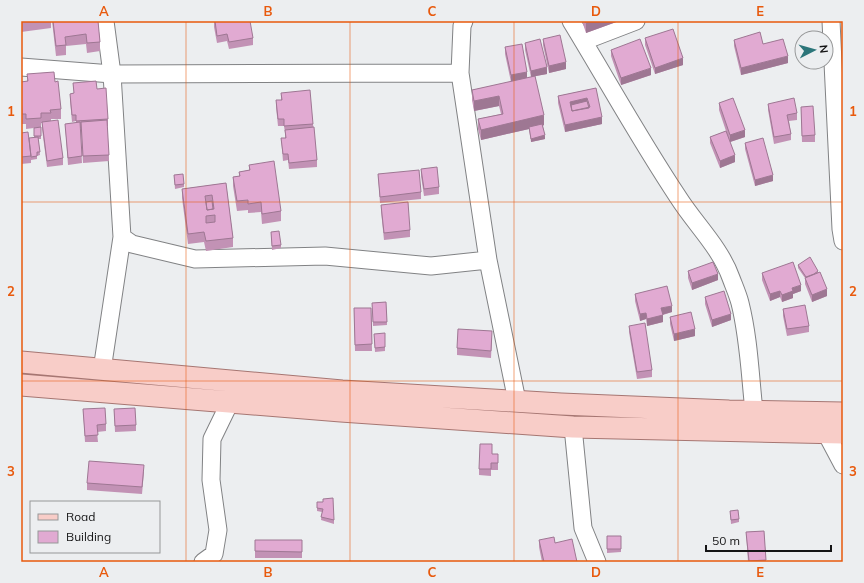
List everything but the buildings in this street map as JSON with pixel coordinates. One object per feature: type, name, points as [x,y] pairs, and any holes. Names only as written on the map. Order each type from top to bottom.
[{"type":"main road","points":[[21,362],[342,391],[601,406],[843,413]]},
{"type":"main road","points":[[21,384],[341,411],[573,427],[835,433]]},
{"type":"street","points":[[102,370],[122,237],[112,74],[105,21]]},
{"type":"street","points":[[464,21],[462,26],[460,72],[488,260],[517,401]]},
{"type":"street","points":[[571,21],[679,199],[718,251],[730,276],[740,303],[746,336],[754,411]]},
{"type":"street","points":[[584,41],[636,21]]},
{"type":"street","points":[[831,21],[841,229],[843,241]]},
{"type":"street","points":[[21,67],[112,74],[460,72]]},
{"type":"street","points":[[122,237],[132,244],[195,259],[325,256],[431,266],[488,260]]},
{"type":"street","points":[[203,562],[214,554],[218,530],[211,480],[212,439],[230,402]]},
{"type":"street","points":[[573,427],[583,528],[597,562]]},
{"type":"street","points":[[835,433],[843,465]]}]
